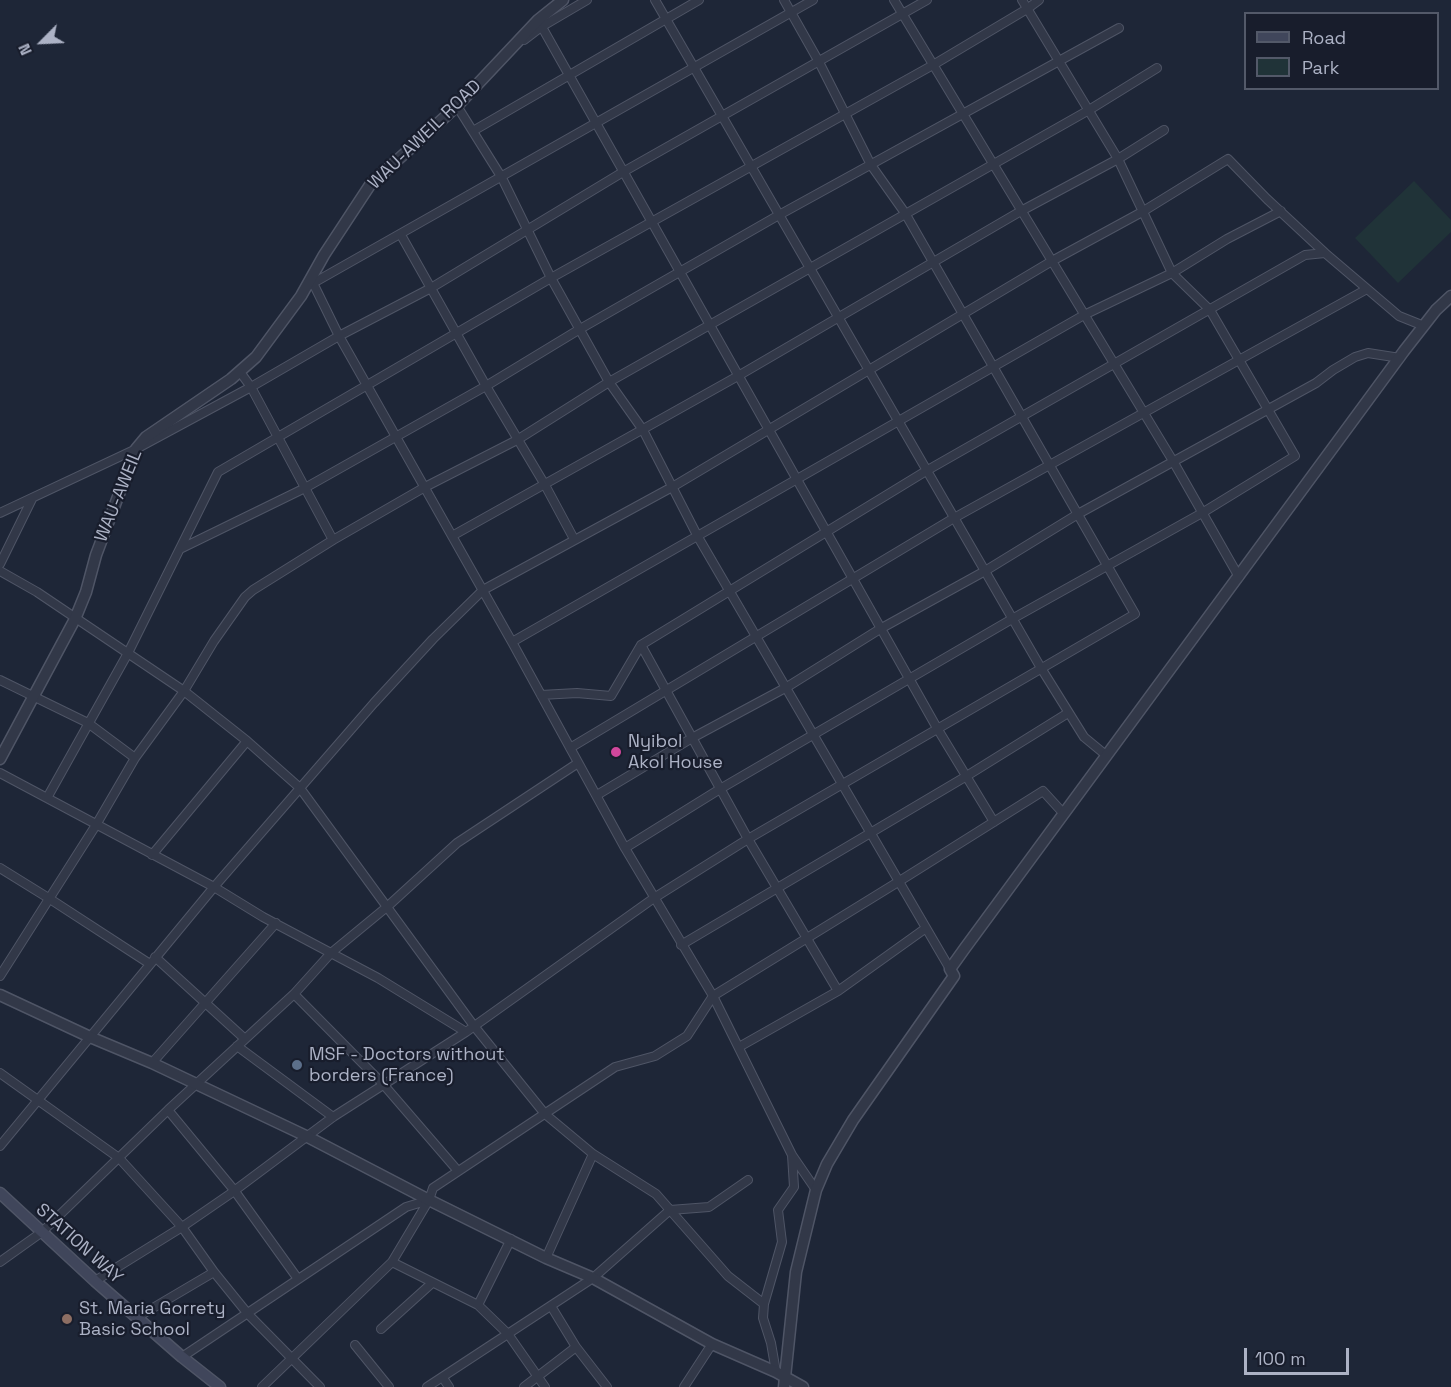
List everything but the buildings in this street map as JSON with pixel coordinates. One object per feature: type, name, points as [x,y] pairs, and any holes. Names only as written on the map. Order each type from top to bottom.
[{"type":"main road","name":"STATION WAY","points":[[0,1194],[136,1318],[220,1387]]},
{"type":"street","name":"WAU-AWEIL ROAD","points":[[310,285],[324,255],[369,185],[457,106],[507,53],[563,0]]},
{"type":"street","points":[[587,0],[539,24],[880,629],[965,777],[994,822]]},
{"type":"street","points":[[655,0],[1041,668],[1084,737],[1107,756]]},
{"type":"street","points":[[473,131],[699,0]]},
{"type":"street","points":[[95,1281],[182,1227],[333,1117],[466,1032],[654,898],[937,728],[1135,614],[905,213],[871,165],[819,62],[784,0]]},
{"type":"street","points":[[813,0],[310,285],[453,536],[625,848],[712,996],[792,1155],[816,1190]]},
{"type":"street","points":[[894,0],[1173,461],[1239,577]]},
{"type":"street","points":[[0,513],[136,449],[339,336],[431,288],[623,172],[927,0]]},
{"type":"street","points":[[625,848],[814,734],[1012,619],[1202,513],[1295,456],[1210,310],[1172,273],[1118,159],[1022,0]]},
{"type":"street","points":[[47,798],[128,653],[218,472],[551,278],[933,65],[1039,0]]},
{"type":"street","points":[[180,549],[305,488],[486,386],[580,329],[779,215],[1119,28]]},
{"type":"street","points":[[0,976],[96,825],[135,758],[184,691],[214,641],[246,597],[261,585],[333,540],[425,487],[517,440],[609,382],[1089,110],[1157,68]]},
{"type":"street","points":[[457,106],[502,178],[551,278],[609,382],[643,430],[674,486],[698,537],[954,976],[853,1120],[827,1164],[816,1190],[796,1272],[791,1332],[781,1379]]},
{"type":"street","points":[[453,536],[839,319],[1021,211],[1118,159],[1164,130]]},
{"type":"street","points":[[0,1146],[214,887],[300,788],[418,655],[483,590],[674,486],[1052,261],[1142,212],[1228,159],[1325,253],[1367,289],[1399,316],[1424,326]]},
{"type":"street","points":[[512,642],[1084,315],[1172,273],[1227,239],[1281,211]]},
{"type":"street","points":[[401,235],[574,539]]},
{"type":"street","points":[[541,695],[577,693],[611,696],[641,645],[926,471],[1305,255],[1325,253]]},
{"type":"street","name":"WAU-AWEIL","points":[[0,759],[75,619],[86,592],[96,555],[136,449],[146,437],[240,372],[256,357],[310,285]]},
{"type":"street","points":[[570,748],[954,518],[1367,289]]},
{"type":"street","points":[[950,969],[1400,358],[1436,310],[1451,296]]},
{"type":"street","points":[[597,795],[692,738],[787,687],[880,629],[985,571],[1078,514],[1316,383],[1355,357],[1368,353],[1400,358]]},
{"type":"street","points":[[240,372],[251,387],[333,540]]},
{"type":"street","points":[[0,564],[32,498]]},
{"type":"street","points":[[0,571],[26,585],[184,691],[247,741],[300,788],[474,1026],[545,1114],[594,1154],[656,1194],[728,1276],[764,1304]]},
{"type":"street","points":[[641,645],[748,840],[838,991]]},
{"type":"street","points":[[0,680],[88,723],[135,758]]},
{"type":"street","points":[[681,945],[870,831],[965,777],[1068,713]]},
{"type":"street","points":[[152,855],[247,741]]},
{"type":"street","points":[[0,1262],[42,1232],[168,1110],[294,994],[331,953],[388,906],[457,843],[578,763]]},
{"type":"street","points":[[0,773],[214,887],[378,978],[466,1032]]},
{"type":"street","points":[[262,1387],[392,1262],[429,1200],[433,1188],[615,1067],[655,1056],[687,1036],[712,996],[1043,791],[1064,814]]},
{"type":"street","points":[[0,868],[153,961],[205,1002],[245,1039]]},
{"type":"street","points":[[152,1062],[276,923]]},
{"type":"street","points":[[739,1047],[838,991],[926,928]]},
{"type":"street","points":[[294,994],[383,1084],[458,1171]]},
{"type":"street","points":[[0,995],[90,1037],[152,1062],[306,1136],[546,1258],[593,1278],[712,1344],[781,1379],[802,1387]]},
{"type":"street","points":[[237,1046],[333,1117]]},
{"type":"street","points":[[0,1073],[119,1158],[182,1227],[248,1314],[320,1387]]},
{"type":"street","points":[[168,1110],[234,1190],[298,1279]]},
{"type":"street","points":[[546,1258],[594,1154]]},
{"type":"street","points":[[781,1379],[763,1318],[764,1304],[782,1242],[778,1210],[794,1187],[792,1155]]},
{"type":"street","points":[[427,1387],[593,1278],[670,1210],[709,1207],[748,1180]]},
{"type":"street","points":[[182,1358],[406,1207],[429,1200]]},
{"type":"street","points":[[478,1305],[511,1239]]},
{"type":"street","points":[[392,1262],[478,1305],[508,1334],[545,1387]]},
{"type":"street","points":[[136,1318],[214,1272]]},
{"type":"street","points":[[381,1329],[432,1283]]},
{"type":"street","points":[[551,1306],[576,1347],[607,1387]]},
{"type":"street","points":[[684,1387],[712,1344]]},
{"type":"street","points":[[355,1345],[389,1387]]},
{"type":"street","points":[[524,1387],[576,1347]]},
{"type":"street","points":[[443,1378],[449,1387]]},
{"type":"green space","points":[[1414,181],[1451,220],[1451,232],[1398,283],[1355,238]]},
{"type":"place","name":"Nyibol Akol House","points":[[616,752]]},
{"type":"place","name":"MSF - Doctors without borders (France)","points":[[297,1065]]},
{"type":"place","name":"St. Maria Gorrety Basic School","points":[[67,1319]]}]
